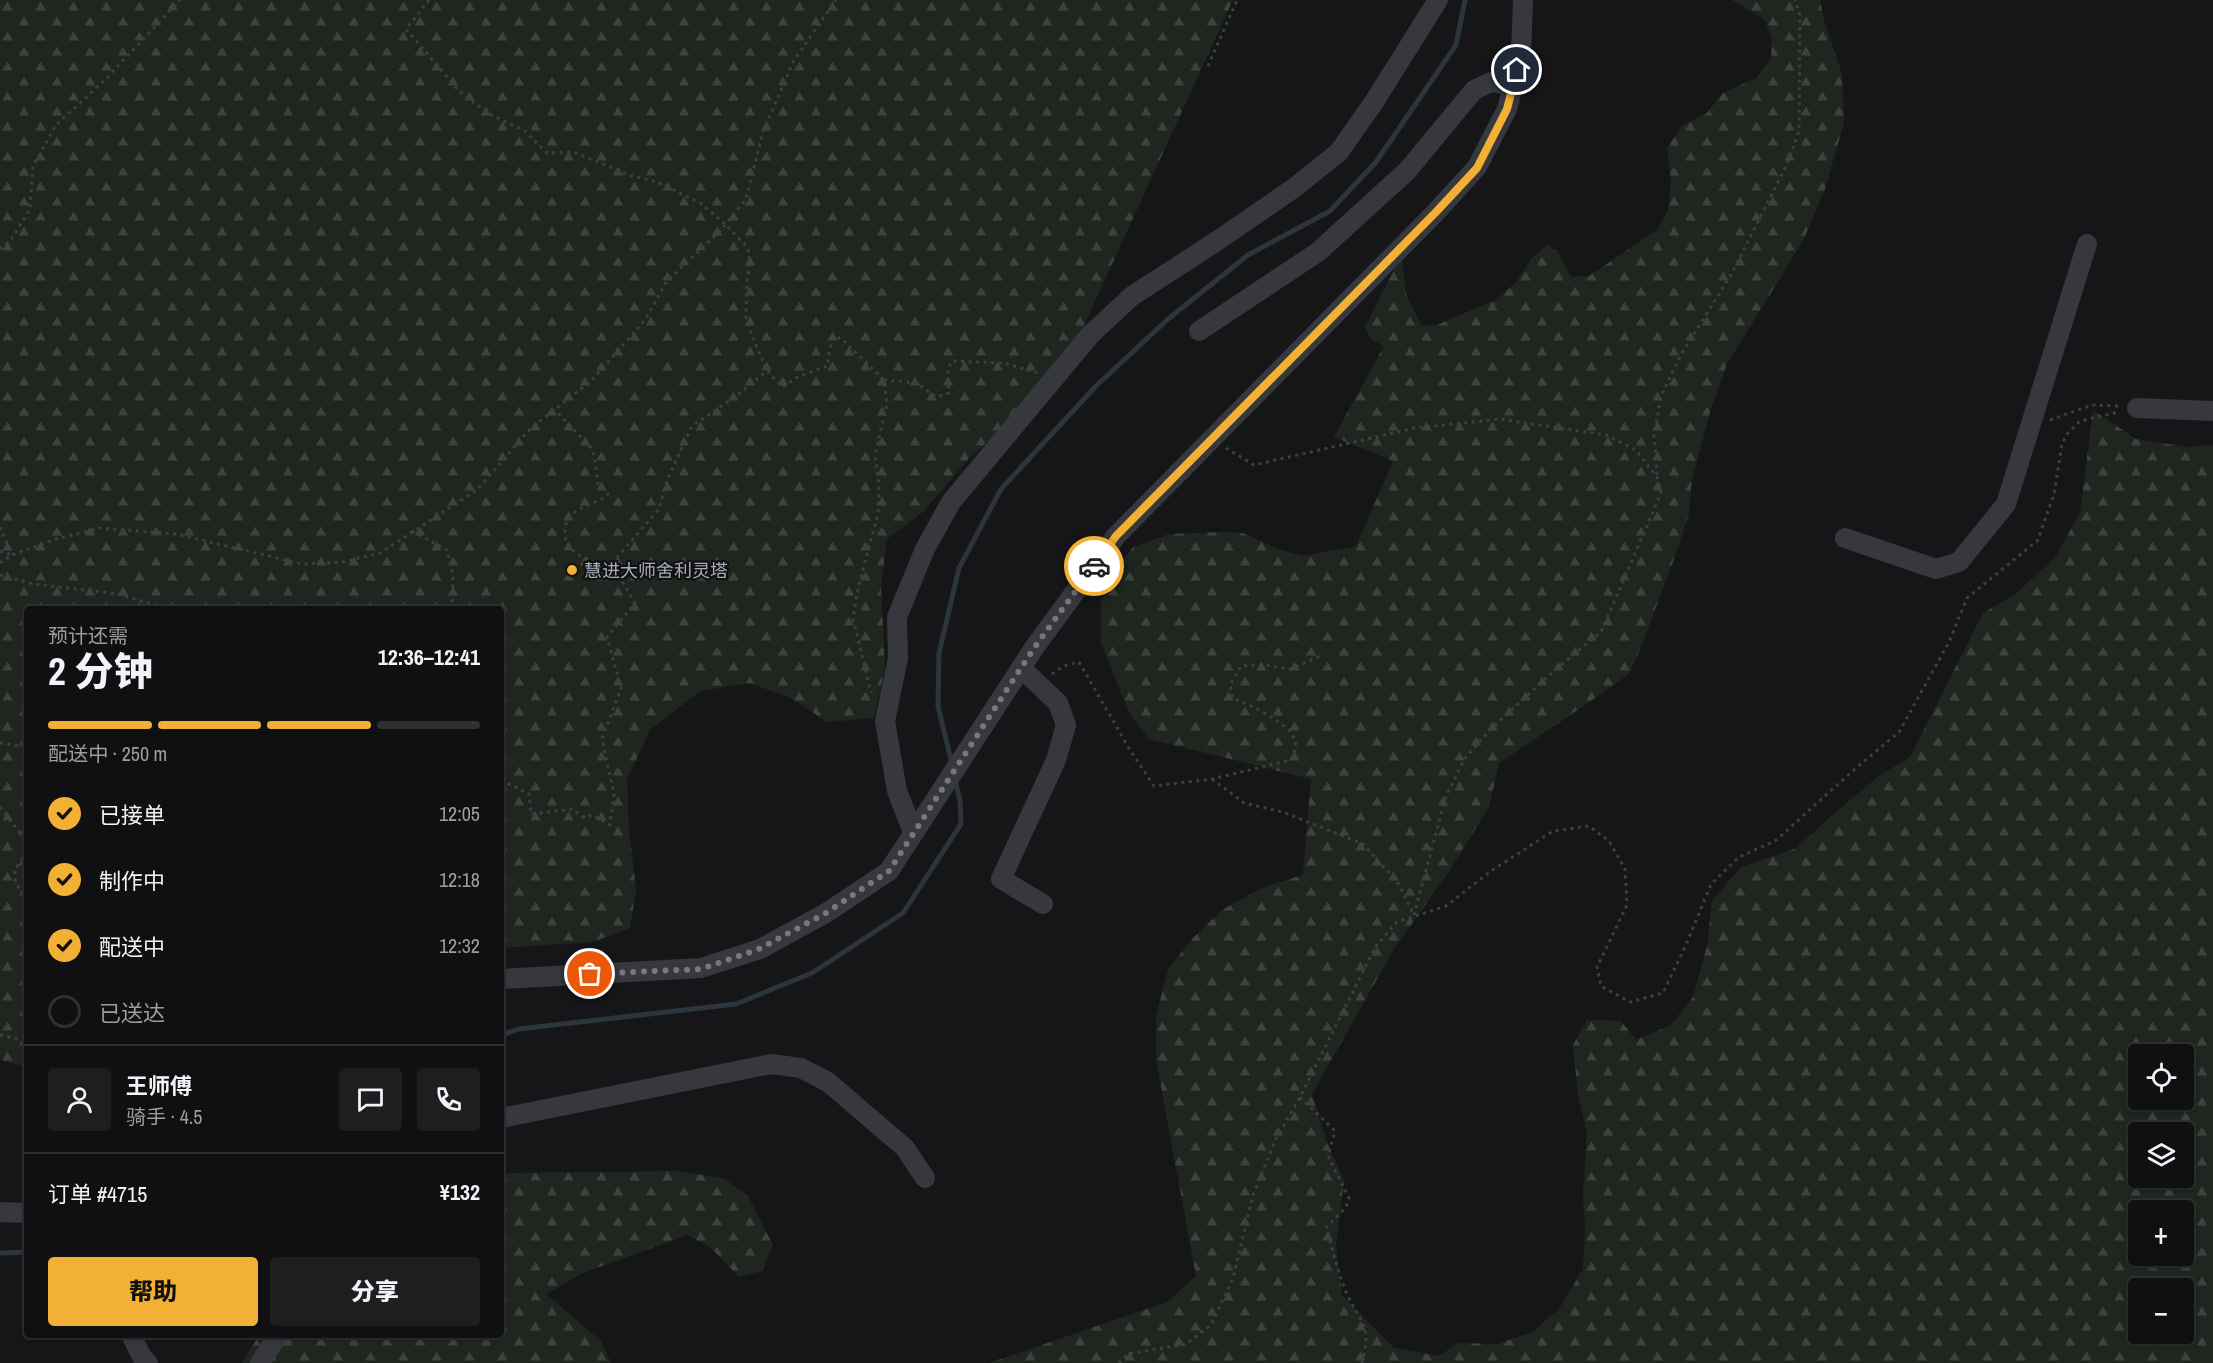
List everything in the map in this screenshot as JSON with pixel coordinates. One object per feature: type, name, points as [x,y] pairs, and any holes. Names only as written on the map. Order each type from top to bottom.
[{"type":"street","points":[[913,832],[897,791],[885,721],[898,658],[897,617],[925,549],[951,502],[1090,334],[1132,296],[1294,188],[1339,152],[1374,102],[1438,0]]},
{"type":"street","points":[[504,979],[701,969],[759,949],[826,913],[889,871],[1021,668],[1116,536],[1477,168],[1507,109],[1521,55],[1522,0]]},
{"type":"street","points":[[1199,331],[1318,252],[1407,171],[1474,90],[1491,82],[1513,86]]},
{"type":"street","points":[[1845,538],[1936,569],[1959,562],[2006,504],[2087,244]]},
{"type":"street","points":[[2137,408],[2213,411]]},
{"type":"street","points":[[1021,668],[1058,703],[1066,725],[1056,760],[1001,879],[1043,904]]},
{"type":"street","points":[[504,1117],[771,1064],[801,1068],[828,1082],[904,1148],[926,1178]]},
{"type":"street","points":[[0,1212],[24,1213]]},
{"type":"street","points":[[133,1338],[148,1363]]},
{"type":"street","points":[[260,1363],[276,1338]]},
{"type":"path","points":[[0,249],[11,240],[30,209],[33,166],[56,125],[106,79],[180,0]]},
{"type":"path","points":[[429,0],[406,28],[459,91],[489,114],[525,130],[547,153],[574,152],[629,175],[657,182],[700,203],[748,248],[750,261],[746,317],[767,371],[783,387],[796,378],[827,366],[831,338],[841,338],[884,380],[887,403],[875,455],[879,485],[878,514],[858,588],[853,618],[871,694]]},
{"type":"path","points":[[0,562],[12,555],[53,540],[100,528],[176,534],[256,555],[302,564],[343,562],[380,553],[477,490],[530,429],[592,380],[645,320],[667,281],[694,257],[746,199],[763,132],[792,62],[836,0]]},
{"type":"path","points":[[1208,66],[1237,0]]},
{"type":"path","points":[[1414,915],[1446,796],[1465,758],[1493,727],[1555,670],[1601,632],[1661,493],[1657,477],[1654,435],[1661,396],[1679,358],[1732,273],[1787,164],[1799,131],[1800,15],[1795,0]]},
{"type":"path","points":[[884,380],[917,383],[936,398],[949,393],[948,368],[952,361],[1004,363],[1055,377]]},
{"type":"path","points":[[607,569],[659,509],[667,480],[692,426],[735,397],[767,371]]},
{"type":"path","points":[[2029,428],[2092,405],[2137,408]]},
{"type":"path","points":[[1119,1363],[1128,1354],[1186,1344],[1211,1325],[1233,1278],[1253,1195],[1276,1139],[1300,1097],[1376,946],[1397,922],[1446,906],[1491,871],[1553,831],[1589,826],[1609,841],[1625,869],[1627,904],[1597,967],[1601,986],[1630,1002],[1663,993],[1711,884],[1739,857],[1775,841],[1899,732],[1949,642],[1967,598],[2038,540],[2054,494],[2062,444],[2067,434],[2080,421],[2137,408]]},
{"type":"path","points":[[504,782],[529,794],[531,814],[572,809],[585,818],[592,814],[610,825],[614,794],[602,739],[621,688],[607,637],[635,603],[615,572],[573,551],[565,535],[567,521],[579,508],[602,500],[608,494],[598,484],[593,450],[555,410]]},
{"type":"path","points":[[1210,439],[1254,465],[1415,428],[1500,418],[1606,435],[1636,450],[1657,477]]},
{"type":"path","points":[[0,527],[12,555]]},
{"type":"path","points":[[412,531],[447,550],[453,575],[452,606]]},
{"type":"path","points":[[0,551],[12,555]]},
{"type":"path","points":[[0,575],[34,584],[118,594],[160,606]]},
{"type":"path","points":[[1037,684],[1064,666],[1079,662],[1130,750],[1154,786],[1212,779],[1291,760],[1296,744],[1292,732],[1274,719],[1233,698],[1230,685],[1241,666],[1265,665],[1290,669],[1322,656]]},
{"type":"path","points":[[0,743],[24,747]]},
{"type":"path","points":[[1212,779],[1244,803],[1283,812],[1363,844],[1399,884],[1414,915]]},
{"type":"path","points":[[0,807],[24,838]]},
{"type":"path","points":[[24,856],[14,870],[14,881],[24,896]]},
{"type":"path","points":[[0,1035],[24,1040]]},
{"type":"path","points":[[1300,1097],[1335,1131],[1328,1156],[1349,1198],[1346,1208],[1327,1227],[1347,1294],[1365,1325],[1366,1345],[1362,1363]]},
{"type":"green space","points":[[0,0],[1233,0],[1075,345],[1025,411],[972,455],[923,512],[887,539],[881,586],[885,668],[874,718],[827,722],[791,698],[750,683],[700,691],[650,730],[627,779],[629,830],[636,890],[630,928],[593,942],[504,948],[504,606],[24,606],[24,1066],[0,1060]]},
{"type":"green space","points":[[1732,0],[1820,0],[1824,20],[1842,74],[1844,123],[1825,189],[1803,241],[1727,364],[1711,409],[1692,480],[1689,513],[1677,551],[1629,674],[1499,763],[1489,807],[1448,873],[1394,949],[1312,1094],[1326,1140],[1344,1181],[1336,1246],[1342,1295],[1393,1347],[1439,1356],[1458,1343],[1497,1344],[1532,1332],[1559,1309],[1583,1269],[1585,1230],[1583,1193],[1587,1133],[1578,1095],[1573,1045],[1587,1020],[1621,1021],[1636,1040],[1671,1025],[1693,997],[1707,946],[1712,901],[1741,867],[1796,848],[1879,776],[1910,757],[1983,613],[2017,593],[2056,556],[2080,513],[2093,410],[2136,439],[2188,447],[2213,445],[2213,1363],[989,1363],[1167,1302],[1196,1276],[1156,1060],[1156,1016],[1168,969],[1193,938],[1222,910],[1264,887],[1303,875],[1311,779],[1149,739],[1129,713],[1101,643],[1101,600],[1113,571],[1133,547],[1169,534],[1243,533],[1278,549],[1304,556],[1356,546],[1393,461],[1334,437],[1384,346],[1371,339],[1365,327],[1401,256],[1407,297],[1422,326],[1439,324],[1498,299],[1516,282],[1532,258],[1547,245],[1558,252],[1571,277],[1589,276],[1658,229],[1668,210],[1671,179],[1667,149],[1681,126],[1706,114],[1723,93],[1756,78],[1771,58],[1772,37],[1764,19]]},
{"type":"green space","points":[[676,1171],[723,1178],[748,1196],[773,1245],[762,1271],[739,1277],[711,1248],[688,1235],[583,1273],[546,1294],[601,1341],[611,1363],[242,1363],[257,1338],[504,1338],[505,1173]]},
{"type":"building","name":"慧进大师舍利灵塔","points":[[573,565],[577,568],[577,573],[568,575],[567,567]]},
{"type":"waterway","points":[[952,764],[938,706],[939,653],[959,568],[1001,489],[1096,386],[1168,319],[1248,255],[1330,211],[1376,162],[1456,45],[1465,0]]},
{"type":"waterway","points":[[504,1034],[519,1029],[736,1004],[812,973],[903,913],[961,824],[960,801],[955,779]]},
{"type":"waterway","points":[[0,1253],[24,1252]]},
{"type":"way so far","points":[[590,974],[701,969],[759,949],[826,913],[889,871],[1034,648],[1094,566]]},
{"type":"place","name":"慧进大师舍利灵塔","points":[[572,570]]},
{"type":"route","points":[[1094,566],[1116,536],[1477,168],[1507,109],[1517,70]]}]
